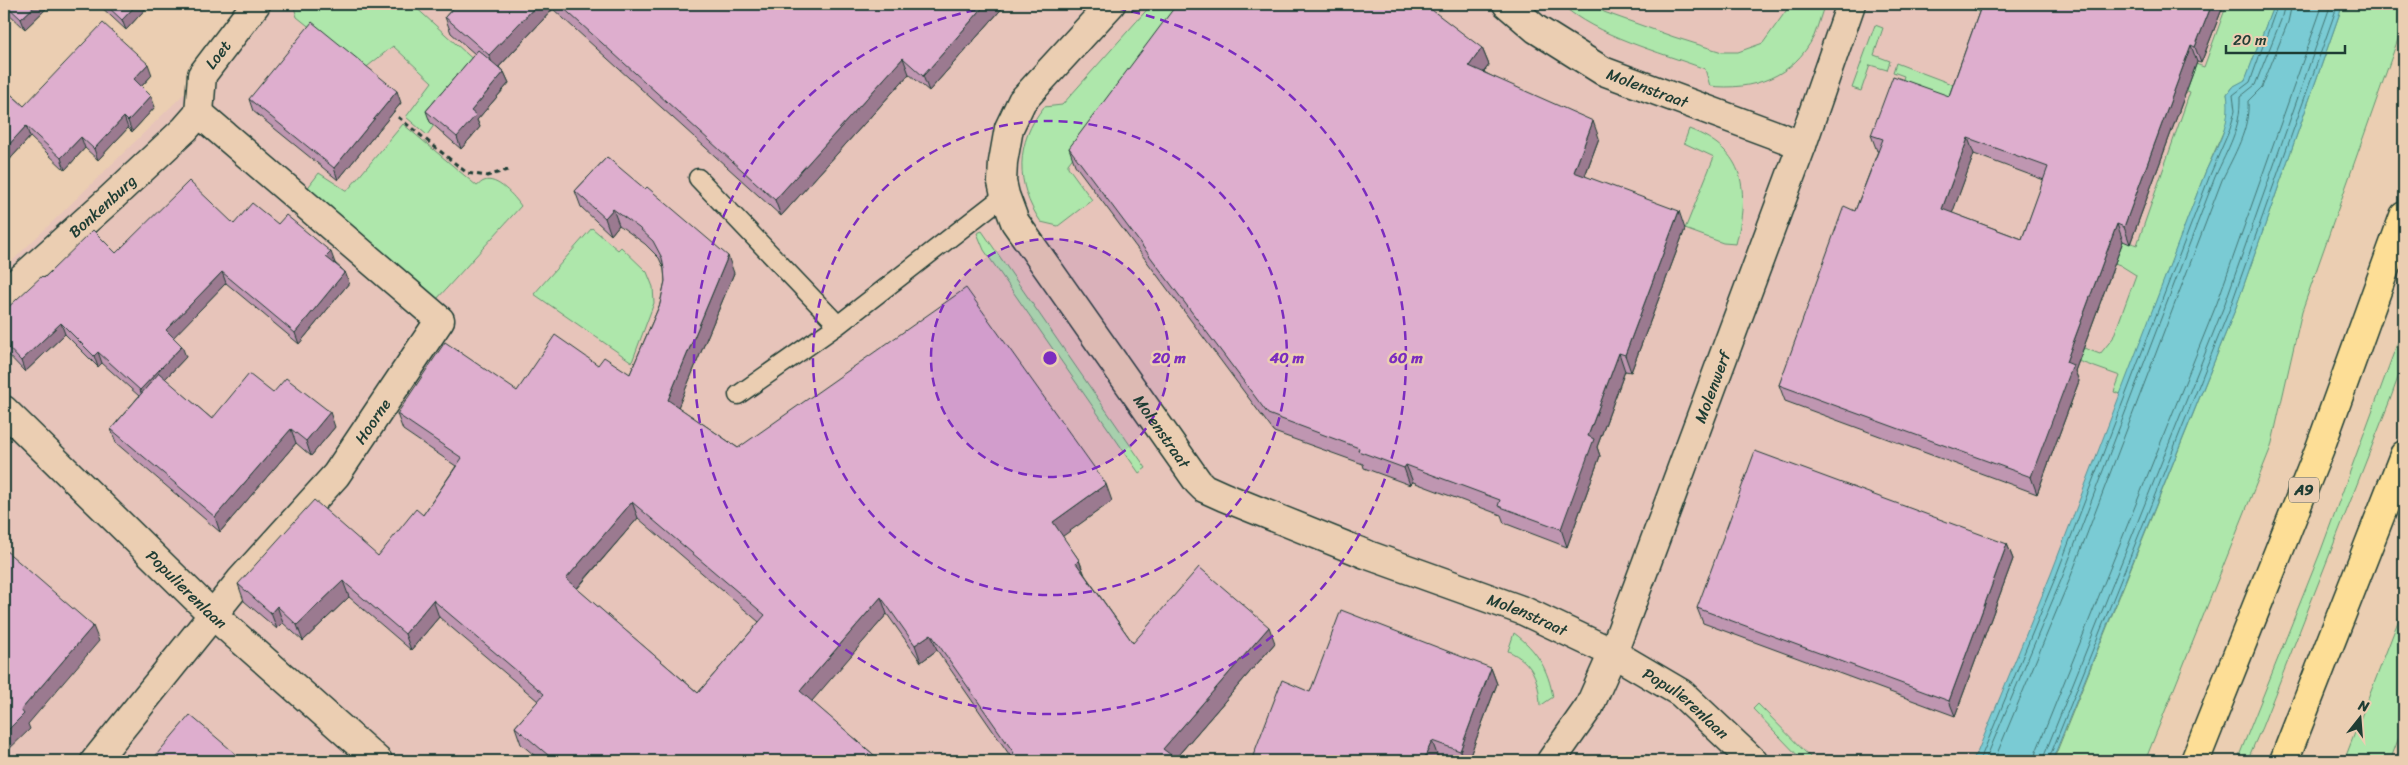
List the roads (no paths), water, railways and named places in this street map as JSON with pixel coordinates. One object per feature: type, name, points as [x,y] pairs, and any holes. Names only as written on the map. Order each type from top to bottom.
[{"type":"highway","name":"A9","points":[[2195,761],[2320,448],[2404,216]]},
{"type":"highway","points":[[2284,761],[2404,455]]},
{"type":"street","name":"Loet","points":[[199,113],[202,75],[256,4]]},
{"type":"street","name":"Molenstraat","points":[[1111,4],[1022,102],[1009,128],[1003,162],[1005,195],[1015,222],[1204,488],[1368,555],[1524,611],[1613,653]]},
{"type":"street","name":"Molenstraat","points":[[1508,4],[1536,29],[1603,70],[1802,145]]},
{"type":"street","name":"Molenwerf","points":[[1551,761],[1589,707],[1613,653],[1802,145],[1851,4]]},
{"type":"street","name":"Bonkenburg","points":[[4,294],[109,200],[185,129],[199,113]]},
{"type":"street","name":"Hoorne","points":[[95,761],[240,581],[336,474],[440,320],[199,113]]},
{"type":"street","name":"Populierenlaan","points":[[4,410],[213,615],[378,761]]},
{"type":"street","name":"Populierenlaan","points":[[1613,653],[1681,693],[1754,761]]},
{"type":"lane","points":[[698,178],[838,325]]},
{"type":"lane","points":[[738,395],[838,325],[1005,195]]},
{"type":"water","points":[[2274,4],[2343,4],[2235,310],[2052,761],[1969,761],[1977,753],[2051,574],[2205,173],[2219,144],[2227,115],[2227,94],[2232,87],[2245,80]]}]
